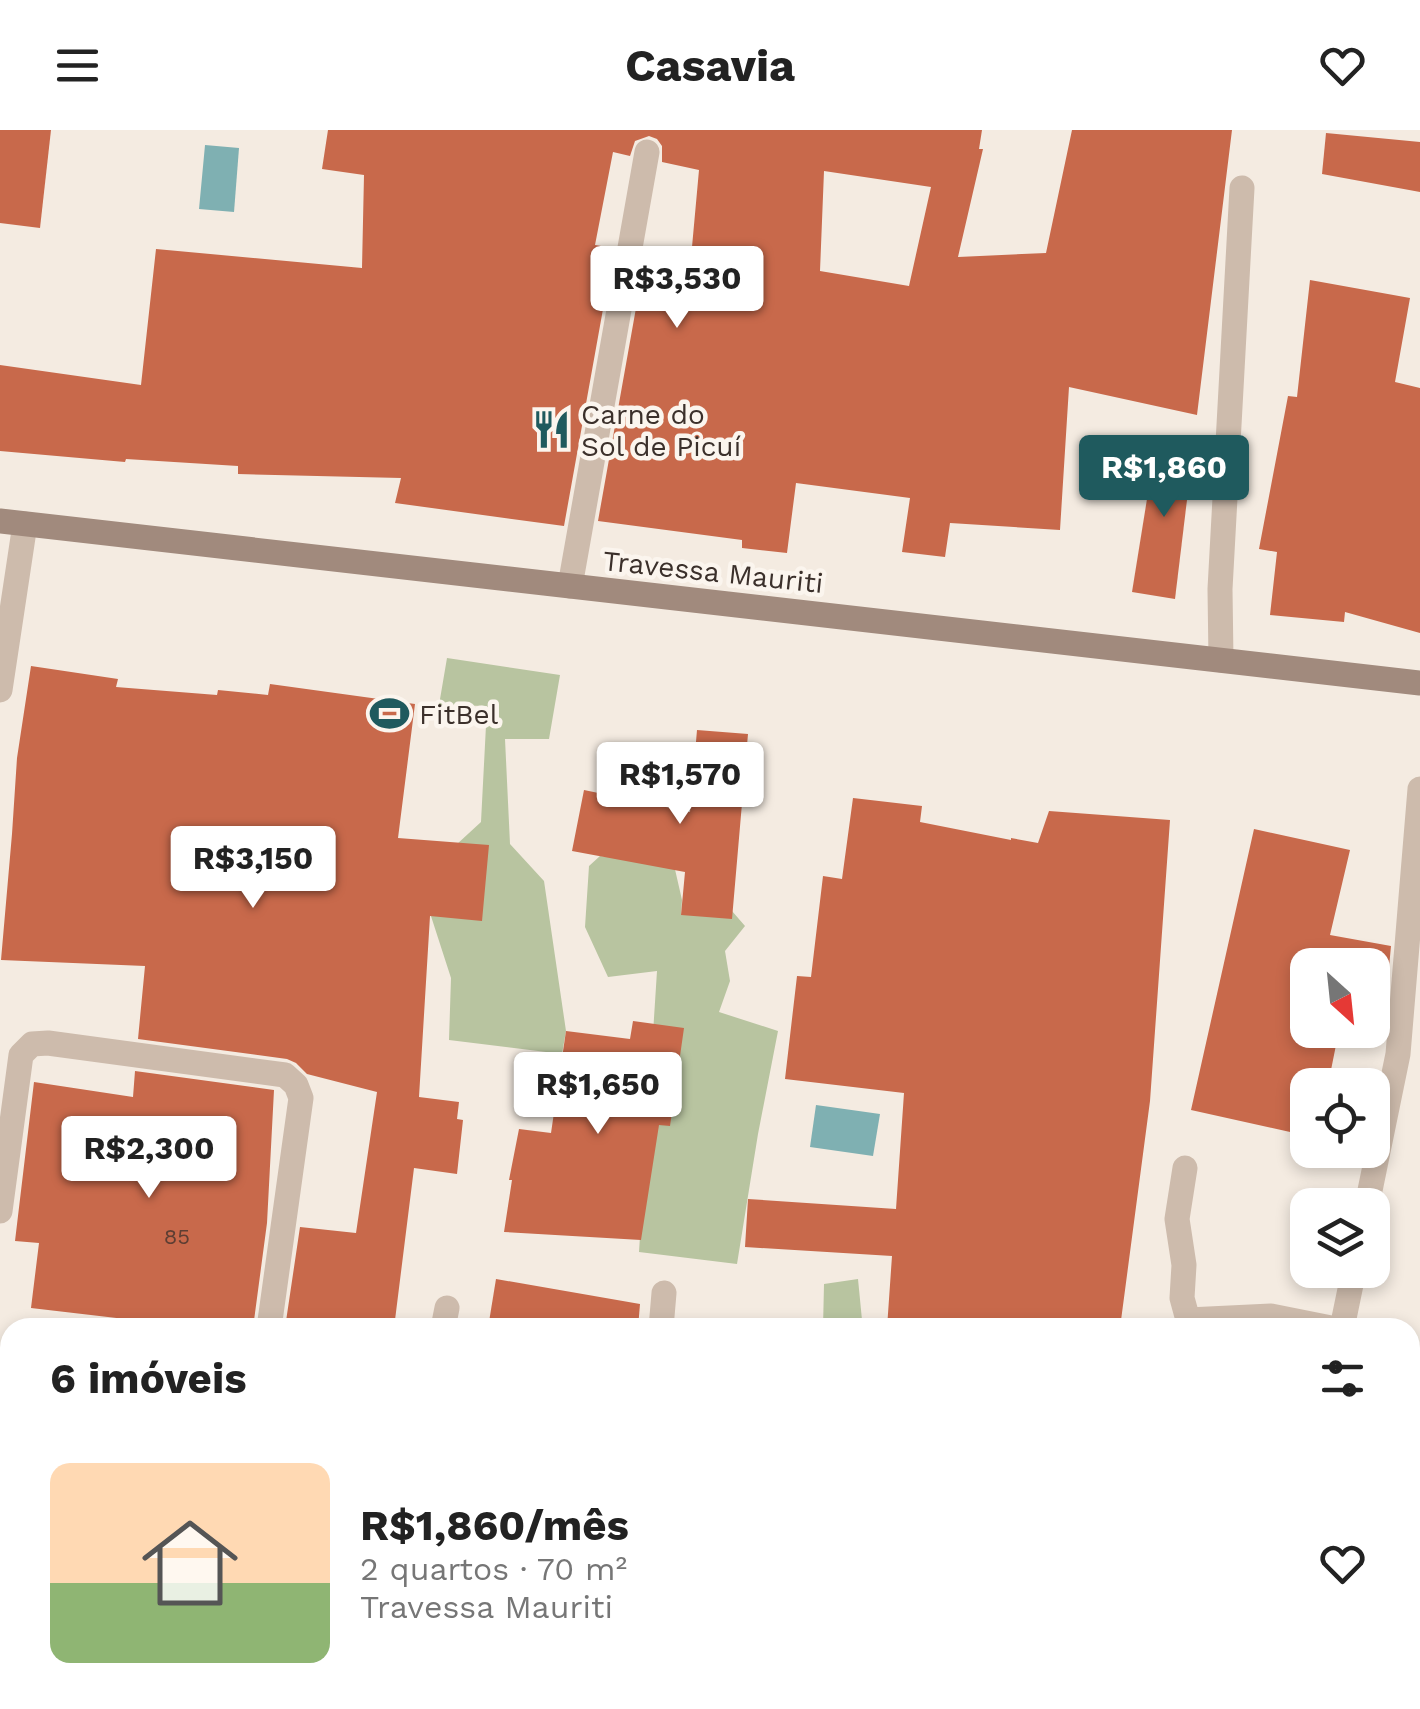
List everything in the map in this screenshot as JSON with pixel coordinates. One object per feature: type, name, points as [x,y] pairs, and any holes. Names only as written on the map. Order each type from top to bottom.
[{"type":"main road","name":"Travessa Mauriti","points":[[12,522],[1420,683]]},
{"type":"street","points":[[570,586],[647,152]]},
{"type":"street","points":[[1221,660],[1220,589],[1242,188]]},
{"type":"street","points":[[0,690],[12,522]]},
{"type":"street","points":[[1370,1188],[1398,1054],[1420,790]]},
{"type":"street","points":[[0,1211],[21,1055],[32,1044],[285,1075],[296,1084],[301,1098],[270,1318]]},
{"type":"street","points":[[1185,1168],[1177,1219],[1184,1264],[1182,1298],[1187,1318]]},
{"type":"street","points":[[1344,1318],[1350,1288]]},
{"type":"street","points":[[662,1318],[664,1293]]},
{"type":"street","points":[[1230,1318],[1281,1318]]},
{"type":"green space","points":[[447,658],[560,675],[549,739],[505,739],[510,844],[544,881],[566,1031],[562,1054],[449,1040],[451,978],[419,879],[481,822],[487,706],[439,705]]},
{"type":"green space","points":[[600,856],[674,865],[682,900],[681,915],[732,911],[745,926],[725,951],[730,981],[719,1012],[778,1031],[737,1264],[639,1252],[657,971],[608,977],[585,927],[589,866]]},
{"type":"green space","points":[[858,1279],[862,1318],[823,1318],[824,1284]]},
{"type":"water","points":[[205,145],[239,148],[234,212],[199,209]]},
{"type":"water","points":[[816,1105],[880,1114],[873,1156],[810,1147]]},
{"type":"building","points":[[0,130],[51,130],[40,228],[0,223]]},
{"type":"building","points":[[328,130],[982,130],[979,149],[983,149],[958,257],[1046,253],[1072,130],[1232,130],[1197,415],[1069,387],[1060,530],[950,523],[945,557],[902,552],[910,498],[796,483],[787,553],[742,548],[742,540],[598,521],[646,252],[691,258],[699,170],[662,162],[662,146],[649,136],[635,141],[630,156],[613,152],[595,245],[614,248],[564,526],[395,503],[401,478],[238,474],[238,466],[126,459],[125,462],[0,451],[0,365],[141,385],[156,249],[362,268],[364,175],[322,169]],"holes":[[[824,171],[931,187],[909,286],[820,271]]]},
{"type":"building","points":[[1326,133],[1420,142],[1420,192],[1322,174]]},
{"type":"building","points":[[1310,280],[1410,298],[1395,382],[1420,388],[1420,633],[1345,612],[1344,622],[1270,615],[1277,552],[1259,549],[1288,396],[1297,397]]},
{"type":"building","points":[[1157,437],[1194,442],[1175,599],[1132,592]]},
{"type":"building","points":[[31,666],[118,679],[116,687],[268,695],[270,684],[415,704],[398,838],[489,845],[482,921],[430,916],[419,1097],[459,1102],[457,1119],[463,1120],[457,1174],[414,1168],[395,1318],[286,1318],[300,1227],[356,1233],[377,1092],[307,1074],[287,1059],[138,1039],[145,966],[1,960],[17,758]]},
{"type":"building","points":[[697,730],[748,734],[732,919],[681,915],[685,872],[572,851],[584,790],[690,812]]},
{"type":"building","points":[[853,798],[922,806],[920,822],[1038,843],[1049,811],[1170,820],[1150,1101],[1121,1318],[888,1318],[892,1256],[745,1247],[748,1199],[896,1209],[904,1093],[785,1079],[797,976],[811,977],[823,876],[842,879]]},
{"type":"building","points":[[1254,829],[1350,850],[1330,935],[1391,946],[1390,957],[1390,948],[1290,948],[1290,1048],[1335,1048],[1331,1068],[1290,1068],[1290,1132],[1191,1110]]},
{"type":"building","points":[[633,1021],[684,1028],[670,1126],[659,1125],[641,1240],[504,1232],[519,1129],[551,1133],[566,1031],[630,1039]]},
{"type":"building","points":[[135,1071],[274,1090],[267,1223],[254,1318],[116,1318],[31,1308],[39,1243],[15,1241],[34,1082],[133,1097]]},
{"type":"building","points":[[496,1279],[640,1304],[639,1318],[490,1318]]},
{"type":"place","name":"Carne do Sol de Picuí","points":[[551,430]]},
{"type":"place","name":"FitBel","points":[[389,714]]}]
